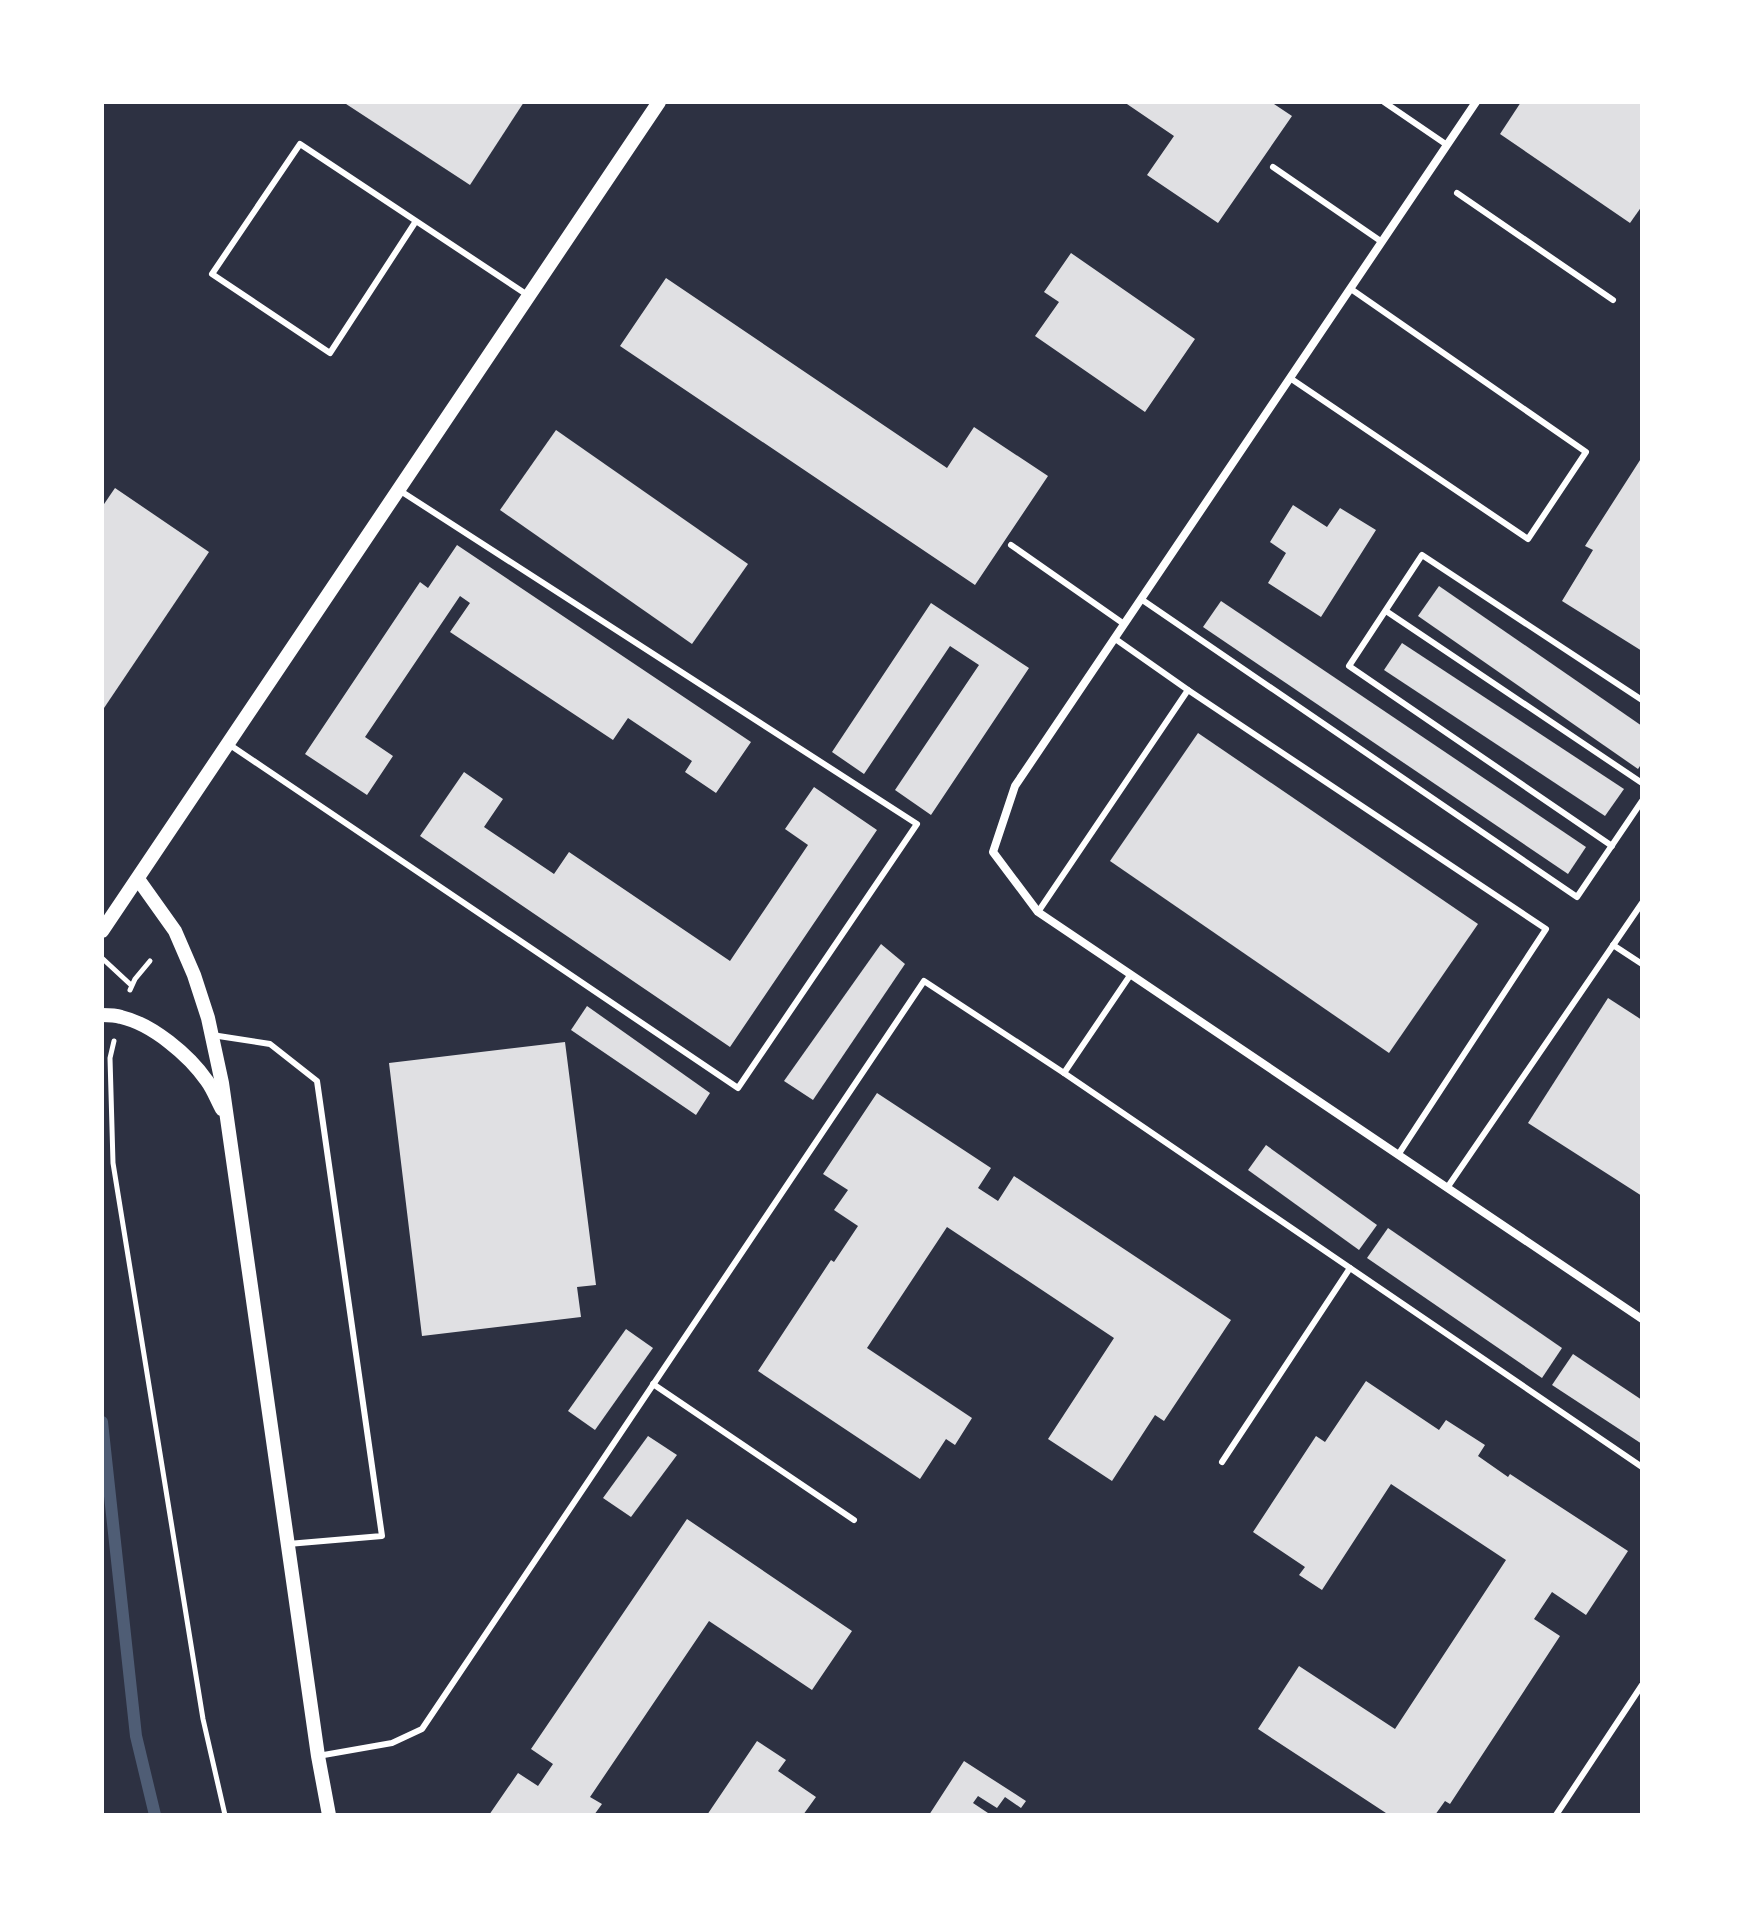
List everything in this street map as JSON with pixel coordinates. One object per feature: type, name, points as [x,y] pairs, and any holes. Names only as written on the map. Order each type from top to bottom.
[{"type":"street","points":[[102,931],[659,102]]},
{"type":"street","points":[[1476,102],[1015,786],[993,852],[1038,912],[1642,1319]]},
{"type":"street","points":[[138,879],[175,931],[194,975],[212,1035],[227,1117],[329,1815]]},
{"type":"street","points":[[102,1015],[120,1016],[139,1024],[173,1046],[206,1080],[227,1117]]},
{"type":"lane","points":[[1384,102],[1447,145]]},
{"type":"lane","points":[[416,221],[330,353],[212,274],[300,144],[529,296]]},
{"type":"lane","points":[[1273,167],[1382,242]]},
{"type":"lane","points":[[1457,193],[1613,300]]},
{"type":"lane","points":[[1290,378],[1528,539],[1586,452],[1351,289]]},
{"type":"lane","points":[[228,744],[738,1088],[917,824],[399,490]]},
{"type":"lane","points":[[1011,545],[1124,624]]},
{"type":"lane","points":[[1612,846],[1349,666],[1422,555],[1642,700]]},
{"type":"lane","points":[[1141,599],[1577,897],[1642,801]]},
{"type":"lane","points":[[1386,611],[1642,783]]},
{"type":"lane","points":[[1114,638],[1546,929],[1398,1155]]},
{"type":"lane","points":[[1038,912],[1188,690]]},
{"type":"lane","points":[[1447,1188],[1642,903]]},
{"type":"lane","points":[[1613,945],[1642,964]]},
{"type":"lane","points":[[1064,1073],[1131,974]]},
{"type":"lane","points":[[318,1756],[392,1743],[422,1729],[924,981],[1642,1467]]},
{"type":"lane","points":[[212,1035],[270,1044],[317,1081],[382,1536],[288,1544]]},
{"type":"lane","points":[[1222,1462],[1350,1268]]},
{"type":"lane","points":[[653,1384],[854,1520]]},
{"type":"lane","points":[[1556,1815],[1642,1685]]},
{"type":"path","points":[[102,958],[131,985],[150,961]]},
{"type":"path","points":[[116,1034],[110,1058],[113,1163],[203,1719],[225,1815]]},
{"type":"building","points":[[343,102],[524,102],[470,185]]},
{"type":"building","points":[[1124,102],[1271,102],[1292,116],[1218,223],[1147,175],[1174,136]]},
{"type":"building","points":[[1521,102],[1642,102],[1642,206],[1630,223],[1500,134]]},
{"type":"building","points":[[1071,253],[1195,339],[1145,412],[1035,336],[1059,302],[1044,292]]},
{"type":"building","points":[[666,278],[947,468],[974,427],[1048,476],[975,585],[620,346]]},
{"type":"building","points":[[556,430],[748,564],[692,644],[500,510]]},
{"type":"building","points":[[1642,457],[1642,651],[1562,601],[1593,550],[1585,546]]},
{"type":"building","points":[[115,488],[209,552],[102,711],[102,507]]},
{"type":"building","points":[[1293,505],[1327,527],[1340,508],[1376,530],[1321,617],[1268,583],[1286,553],[1270,542]]},
{"type":"building","points":[[457,545],[751,742],[716,793],[685,772],[692,761],[628,718],[613,740],[450,632],[470,603],[460,596],[365,737],[393,756],[367,795],[305,754],[420,582],[428,588]]},
{"type":"building","points":[[1439,586],[1642,726],[1642,763],[1638,769],[1418,616]]},
{"type":"building","points":[[1221,601],[1586,847],[1568,874],[1203,627]]},
{"type":"building","points":[[931,603],[1029,668],[931,815],[895,790],[979,665],[950,646],[864,774],[832,752]]},
{"type":"building","points":[[1402,643],[1624,789],[1605,816],[1384,670]]},
{"type":"building","points":[[1198,733],[1478,924],[1389,1053],[1110,861]]},
{"type":"building","points":[[464,772],[503,799],[484,827],[554,874],[569,852],[730,961],[808,845],[785,829],[814,787],[877,830],[730,1047],[420,836]]},
{"type":"building","points":[[881,944],[905,964],[813,1100],[784,1081]]},
{"type":"building","points":[[1608,998],[1642,1020],[1642,1196],[1528,1123]]},
{"type":"building","points":[[587,1006],[710,1093],[696,1115],[571,1030]]},
{"type":"building","points":[[565,1042],[596,1285],[577,1287],[581,1317],[422,1336],[389,1063]]},
{"type":"building","points":[[877,1093],[991,1168],[978,1188],[998,1201],[1014,1176],[1231,1320],[1164,1421],[1155,1415],[1112,1481],[1048,1439],[1114,1338],[947,1227],[867,1348],[972,1418],[955,1445],[946,1439],[920,1479],[758,1371],[831,1260],[834,1262],[858,1226],[834,1210],[848,1190],[823,1174]]},
{"type":"building","points":[[1266,1145],[1377,1225],[1359,1250],[1248,1170]]},
{"type":"building","points":[[1388,1228],[1562,1348],[1542,1378],[1367,1258]]},
{"type":"building","points":[[626,1329],[653,1348],[595,1430],[568,1411]]},
{"type":"building","points":[[1573,1354],[1642,1400],[1642,1444],[1552,1385]]},
{"type":"building","points":[[1366,1381],[1439,1430],[1446,1420],[1485,1445],[1478,1456],[1628,1551],[1586,1615],[1552,1592],[1534,1619],[1560,1636],[1450,1804],[1445,1801],[1435,1815],[1389,1815],[1258,1729],[1299,1666],[1395,1729],[1506,1560],[1391,1484],[1322,1590],[1299,1575],[1305,1567],[1253,1532],[1316,1436],[1325,1442]]},
{"type":"building","points":[[648,1436],[677,1455],[631,1517],[603,1498]]},
{"type":"building","points":[[687,1519],[852,1631],[812,1690],[709,1621],[590,1797],[602,1804],[594,1815],[489,1815],[518,1773],[538,1786],[553,1764],[531,1749]]},
{"type":"building","points":[[757,1741],[786,1760],[778,1771],[816,1797],[803,1815],[707,1815]]},
{"type":"building","points":[[964,1761],[1026,1801],[1021,1808],[1005,1797],[997,1808],[978,1796],[973,1803],[991,1815],[929,1815]]},
{"type":"waterway","points":[[102,1422],[136,1736],[155,1815]]}]
